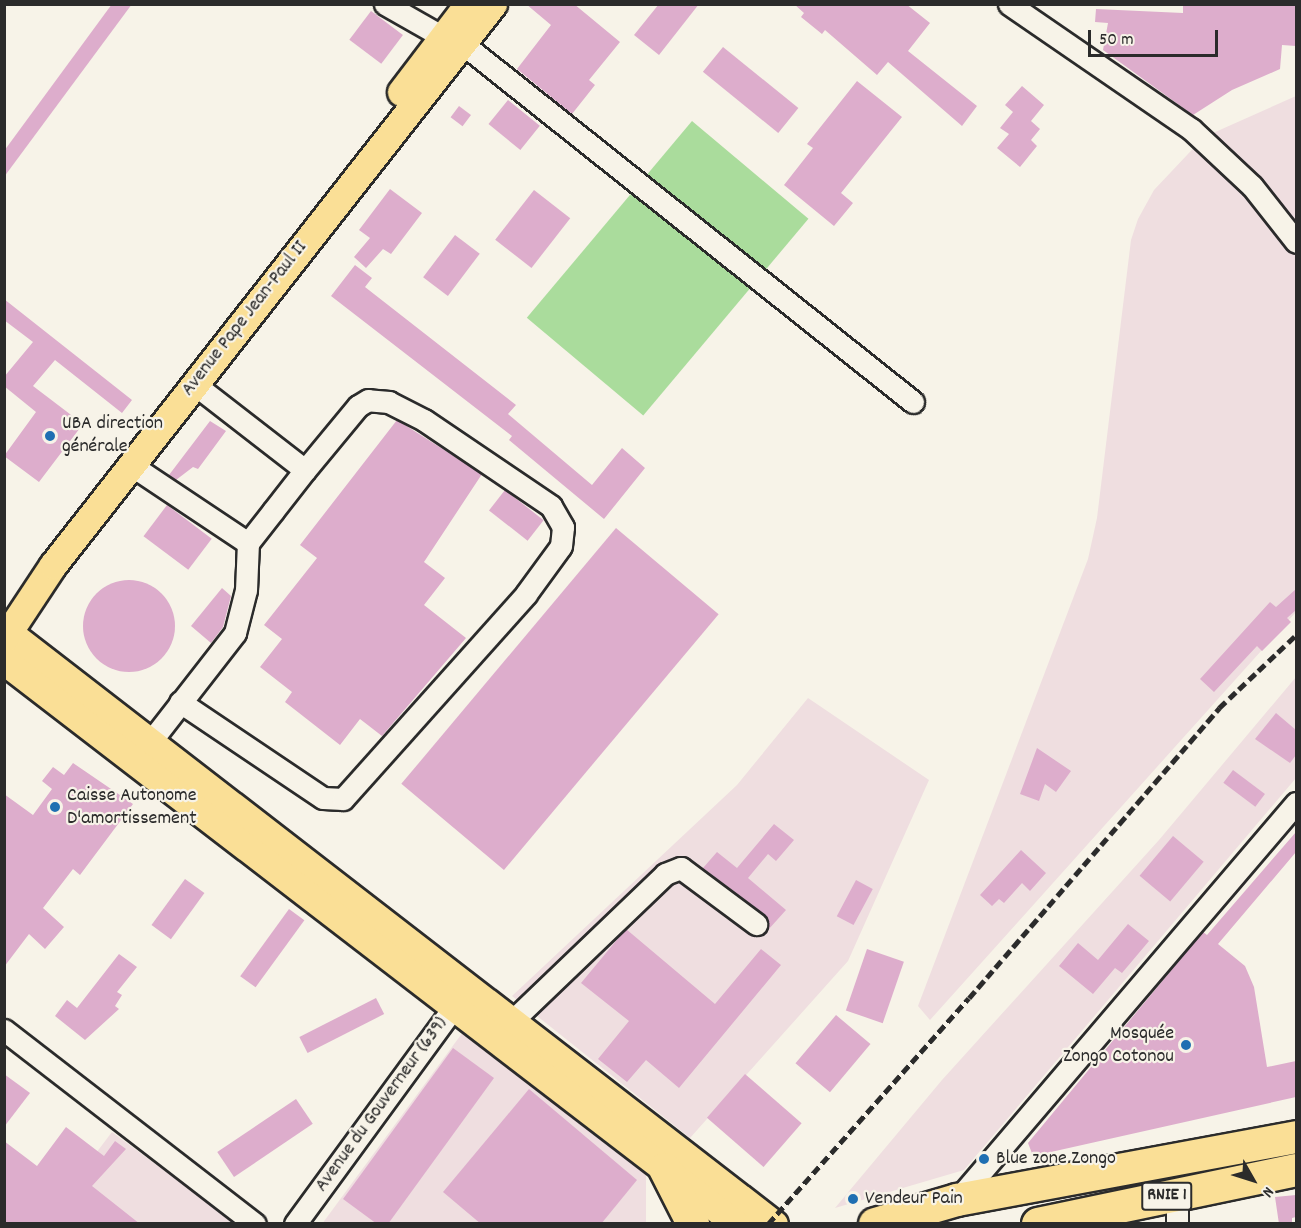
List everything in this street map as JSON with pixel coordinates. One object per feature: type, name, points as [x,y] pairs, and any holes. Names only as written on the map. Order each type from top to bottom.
[{"type":"highway","name":"RNIE 1","points":[[875,1224],[957,1200],[1296,1137]]},
{"type":"highway","points":[[664,1168],[693,1224]]},
{"type":"highway","name":"RNIE 1","points":[[1038,1224],[1177,1209],[1296,1170]]},
{"type":"main road","name":"Avenue Pape Jean-Paul II","points":[[6,627],[194,384],[453,40],[468,4]]},
{"type":"main road","name":"Avenue Pape Jean-Paul II","points":[[6,627],[453,40],[493,4]]},
{"type":"main road","points":[[6,627],[151,741],[462,996],[664,1168],[736,1224]]},
{"type":"main road","points":[[4,661],[462,996],[513,1020],[774,1224]]},
{"type":"street","points":[[385,4],[453,40],[912,402]]},
{"type":"street","points":[[1016,6],[1191,129],[1252,186],[1296,242]]},
{"type":"street","points":[[194,384],[305,470]]},
{"type":"street","points":[[151,741],[180,702],[235,633],[244,602],[248,543],[358,406],[368,400],[389,402],[424,420],[551,506],[563,527],[561,546],[526,594],[343,799],[323,798],[180,702]]},
{"type":"street","points":[[131,465],[248,543]]},
{"type":"street","points":[[957,1200],[1296,802]]},
{"type":"street","points":[[513,1020],[665,874],[681,868],[756,924]]},
{"type":"street","name":"Avenue du Gouverneur (639)","points":[[296,1224],[462,996]]},
{"type":"street","points":[[4,1030],[255,1224]]},
{"type":"shaded area","points":[[1296,96],[1296,612],[930,1020],[918,1006],[1088,559],[1097,518],[1131,240],[1138,219],[1154,190],[1204,137]]},
{"type":"shaded area","points":[[1296,677],[1296,778],[964,1170],[835,1208],[942,1080],[1159,840]]},
{"type":"shaded area","points":[[808,698],[929,780],[848,961],[690,1138],[512,996],[737,785]]},
{"type":"shaded area","points":[[463,1032],[646,1169],[646,1223],[322,1224]]},
{"type":"shaded area","points":[[112,1132],[235,1223],[42,1224]]},
{"type":"green space","points":[[692,121],[808,219],[643,416],[527,318]]},
{"type":"building","points":[[112,4],[132,4],[4,177],[4,151]]},
{"type":"building","points":[[526,4],[574,4],[620,42],[589,80],[595,85],[572,114],[517,69],[551,25]]},
{"type":"building","points":[[659,4],[699,4],[659,55],[634,35]]},
{"type":"building","points":[[794,4],[906,4],[930,23],[908,51],[977,106],[962,126],[888,62],[877,75],[825,30],[822,34],[801,17],[804,13]]},
{"type":"building","points":[[1183,4],[1296,4],[1296,46],[1282,45],[1280,69],[1232,90],[1193,115],[1103,50],[1108,23],[1095,22],[1096,9],[1183,13]]},
{"type":"building","points":[[371,11],[403,35],[381,64],[349,40]]},
{"type":"building","points":[[723,47],[798,108],[778,133],[703,72]]},
{"type":"building","points":[[857,81],[902,117],[841,193],[853,203],[834,226],[784,185],[813,148],[807,144]]},
{"type":"building","points":[[1022,86],[1044,105],[1031,121],[1040,129],[1031,140],[1037,146],[1020,167],[997,148],[1009,134],[1000,128],[1013,112],[1005,105]]},
{"type":"building","points":[[508,100],[540,126],[520,150],[488,124]]},
{"type":"building","points":[[459,106],[471,115],[463,126],[451,117]]},
{"type":"building","points":[[390,189],[422,213],[391,254],[383,249],[366,268],[354,257],[370,238],[359,230]]},
{"type":"building","points":[[534,190],[570,218],[531,268],[495,240]]},
{"type":"building","points":[[455,235],[480,254],[448,296],[423,277]]},
{"type":"building","points":[[355,265],[372,278],[365,287],[516,405],[508,414],[592,485],[622,448],[645,468],[604,519],[509,440],[512,436],[331,296]]},
{"type":"building","points":[[4,299],[132,400],[122,413],[55,360],[33,386],[83,424],[39,482],[4,456],[36,412],[4,386],[4,377],[33,342],[4,320]]},
{"type":"building","points":[[397,420],[482,474],[424,562],[445,578],[424,605],[466,638],[382,736],[360,719],[340,745],[285,702],[292,692],[260,667],[282,639],[264,625],[317,558],[300,545]]},
{"type":"building","points":[[210,421],[226,431],[198,469],[193,467],[176,480],[169,475]]},
{"type":"building","points":[[505,490],[544,520],[528,541],[489,510]]},
{"type":"building","points":[[167,505],[212,539],[188,570],[144,536]]},
{"type":"building","points":[[616,528],[719,614],[504,870],[401,784]]},
{"type":"building","points":[[129,580],[147,583],[162,593],[172,608],[175,626],[172,644],[162,659],[147,669],[129,672],[111,669],[96,659],[86,644],[83,626],[86,608],[96,593],[111,583]]},
{"type":"building","points":[[222,588],[231,596],[223,627],[211,643],[191,626]]},
{"type":"building","points":[[1296,589],[1296,610],[1287,618],[1291,622],[1262,651],[1257,646],[1214,692],[1200,679],[1270,602],[1276,607]]},
{"type":"building","points":[[1276,713],[1296,730],[1296,755],[1290,763],[1255,739]]},
{"type":"building","points":[[1037,748],[1071,771],[1056,792],[1045,784],[1039,801],[1020,794]]},
{"type":"building","points":[[73,763],[133,804],[80,875],[73,869],[43,908],[64,927],[45,949],[29,934],[4,967],[4,794],[33,815],[52,789],[42,781],[53,767],[64,775]]},
{"type":"building","points":[[1233,770],[1265,794],[1255,807],[1223,783]]},
{"type":"building","points":[[774,824],[794,840],[776,861],[768,854],[748,878],[786,910],[768,930],[764,914],[703,868],[717,852],[737,868]]},
{"type":"building","name":"Mosquée Zongo Cotonou","points":[[1296,832],[1296,852],[1218,944],[1245,966],[1254,987],[1267,1067],[1296,1061],[1296,1097],[1033,1156],[1028,1143],[1203,932],[1207,935]]},
{"type":"building","points":[[1173,836],[1204,862],[1170,902],[1140,876]]},
{"type":"building","points":[[1021,850],[1046,873],[1030,891],[1022,883],[1004,903],[999,899],[992,906],[980,895]]},
{"type":"building","points":[[185,879],[204,893],[171,939],[151,925]]},
{"type":"building","points":[[856,880],[873,889],[854,925],[837,916]]},
{"type":"building","points":[[289,909],[304,920],[256,987],[240,976]]},
{"type":"building","points":[[1128,924],[1149,941],[1122,973],[1115,968],[1093,994],[1059,966],[1078,943],[1098,960]]},
{"type":"building","points":[[626,929],[715,1004],[761,949],[781,965],[679,1088],[646,1060],[627,1082],[598,1059],[629,1021],[581,983]]},
{"type":"building","points":[[867,949],[904,962],[883,1023],[846,1010]]},
{"type":"building","points":[[119,954],[137,967],[117,992],[122,995],[115,1006],[119,1009],[85,1040],[55,1016],[67,1000],[77,1008]]},
{"type":"building","points":[[376,998],[384,1014],[308,1053],[299,1037]]},
{"type":"building","points":[[836,1015],[870,1044],[830,1092],[796,1063]]},
{"type":"building","points":[[453,1048],[494,1078],[388,1224],[377,1224],[343,1199]]},
{"type":"building","points":[[4,1074],[30,1093],[4,1127]]},
{"type":"building","points":[[745,1074],[802,1123],[764,1167],[707,1118]]},
{"type":"building","points":[[529,1089],[637,1180],[601,1224],[481,1224],[443,1192]]},
{"type":"building","points":[[296,1099],[313,1124],[234,1177],[217,1152]]},
{"type":"building","points":[[66,1127],[104,1156],[115,1141],[126,1149],[92,1186],[140,1224],[4,1224],[4,1141],[37,1166]]},
{"type":"building","points":[[1296,1195],[1296,1217],[1292,1218],[1292,1224],[1279,1224],[1275,1197]]},
{"type":"railway","points":[[768,1224],[969,998],[1219,708],[1296,635]]},
{"type":"place","name":"UBA direction générale","points":[[50,436]]},
{"type":"place","name":"Caisse Autonome D'amortissement","points":[[55,807]]},
{"type":"place","name":"Mosquée Zongo Cotonou","points":[[1186,1045]]},
{"type":"place","name":"Blue zone Zongo","points":[[984,1159]]},
{"type":"place","name":"Vendeur Pain","points":[[853,1199]]}]
